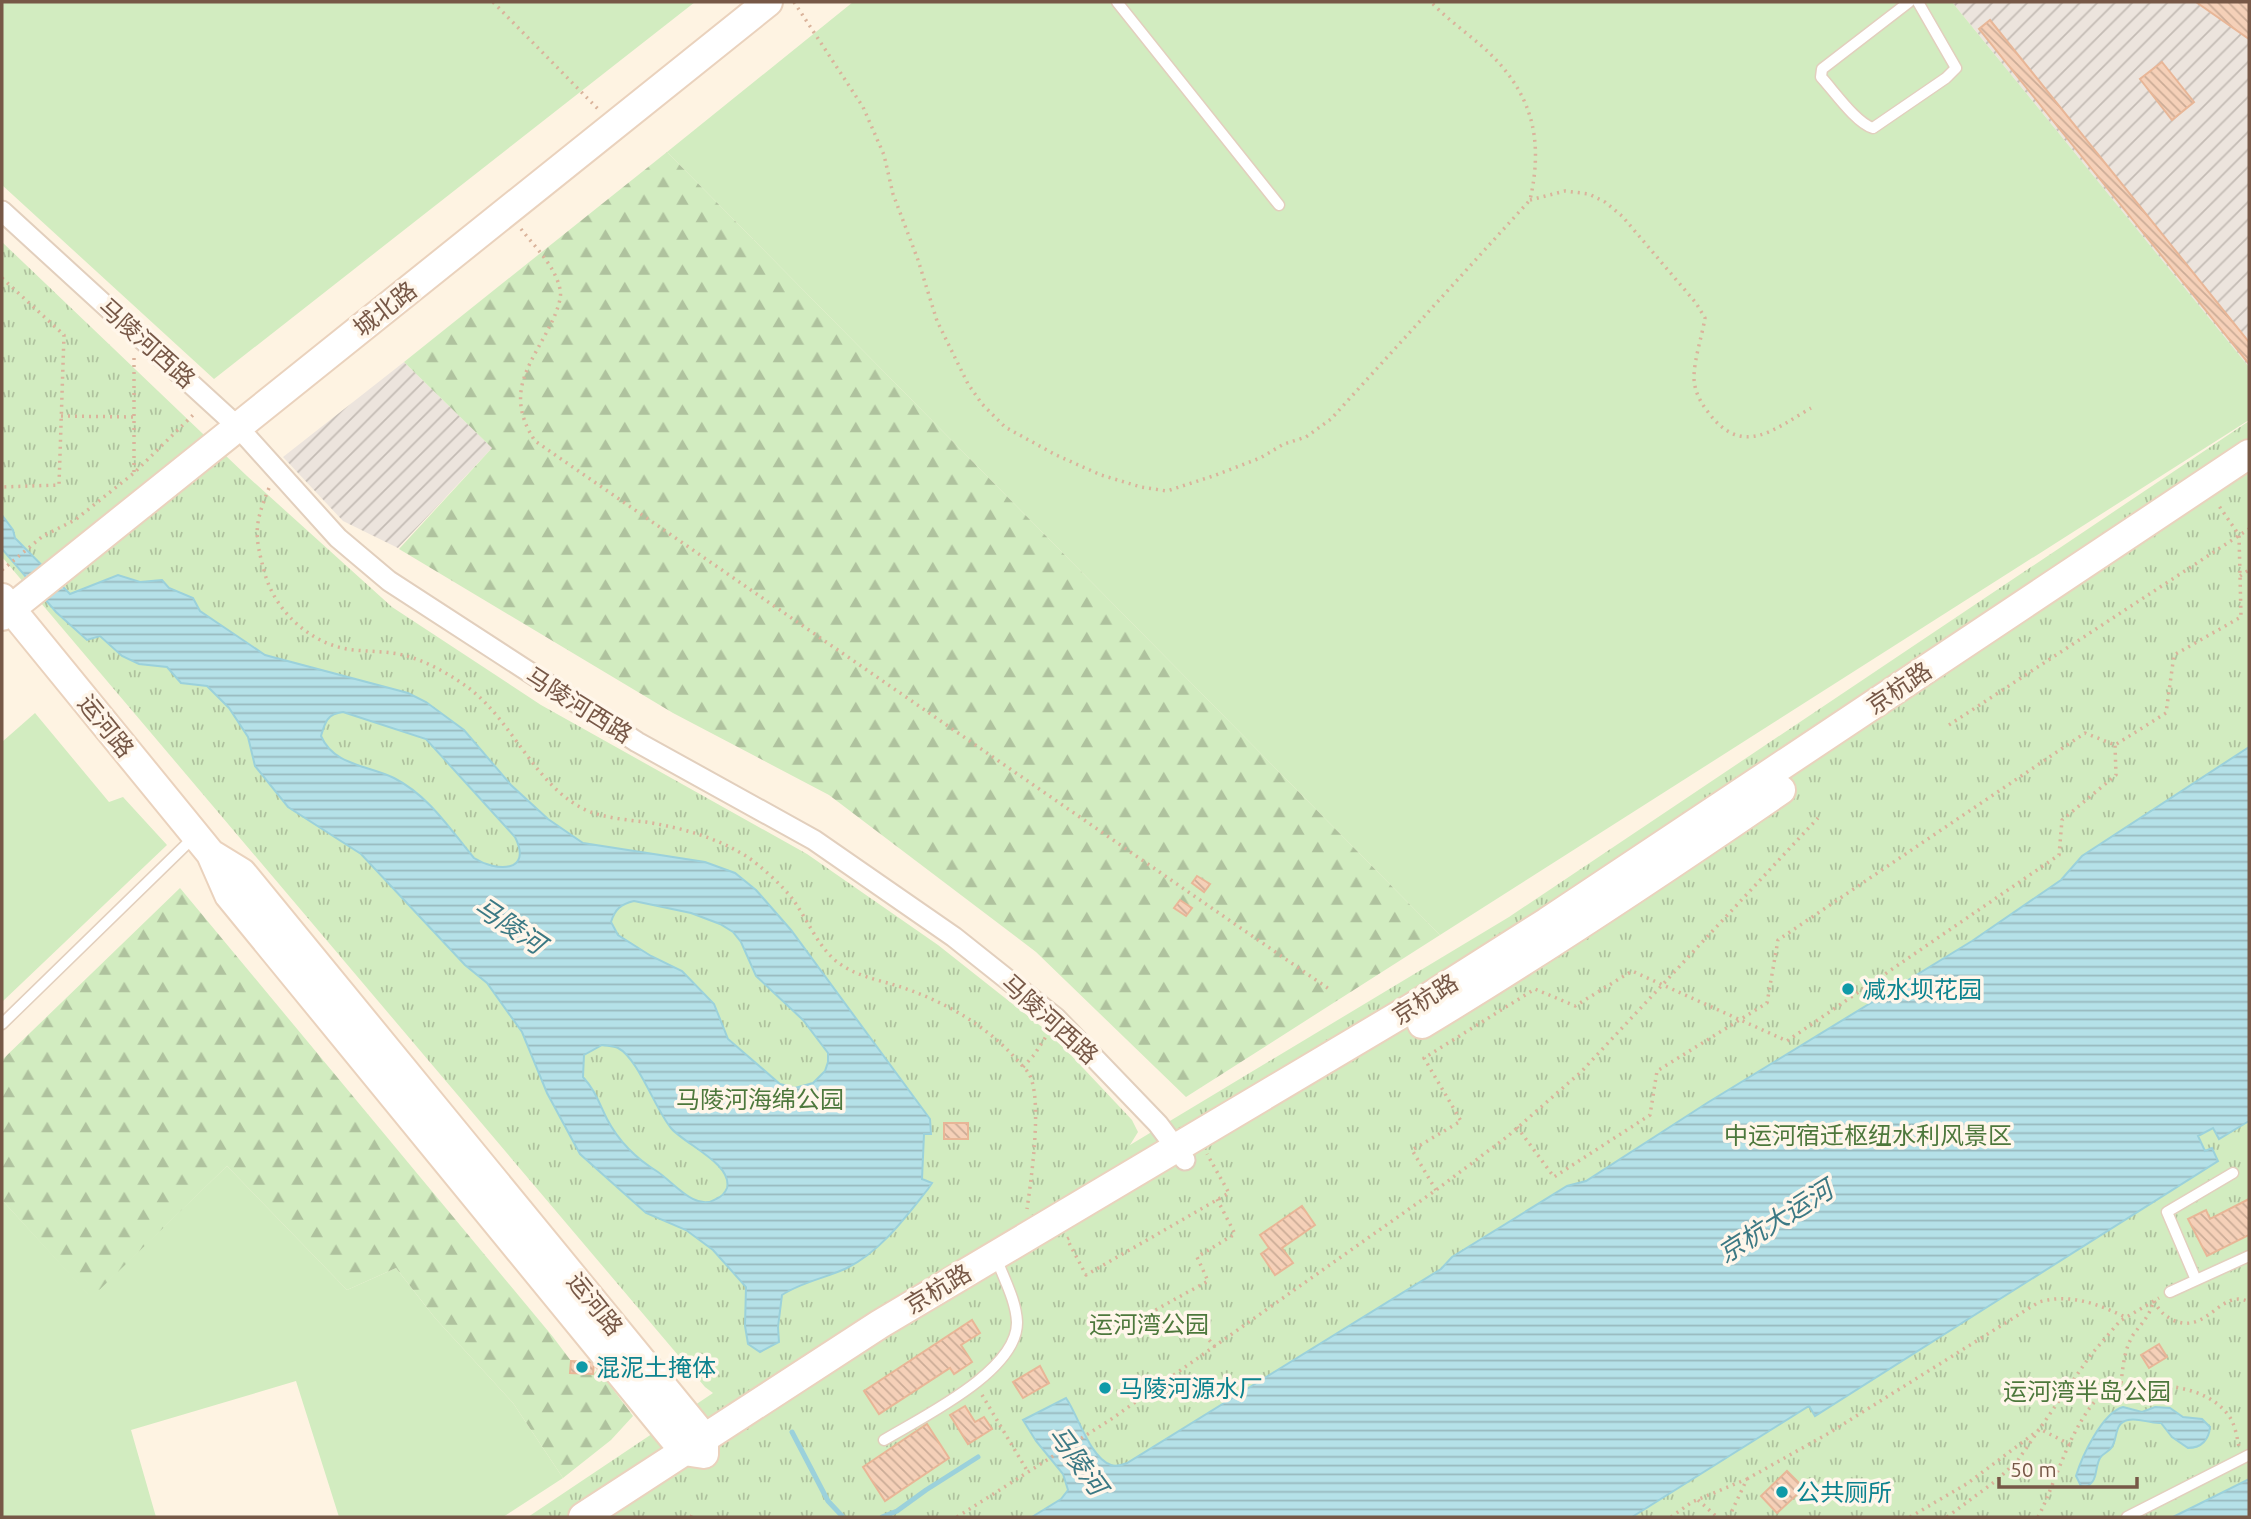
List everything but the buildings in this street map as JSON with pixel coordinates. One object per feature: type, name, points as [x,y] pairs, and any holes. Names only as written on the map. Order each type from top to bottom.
[{"type":"street","name":"城北路","points":[[5,607],[237,426],[768,2]]},
{"type":"street","name":"马陵河西路","points":[[2,211],[237,426],[338,538],[389,581],[637,742],[814,840],[954,937],[1056,1018],[1189,1153]]},
{"type":"street","name":"京杭路","points":[[583,1517],[1189,1153],[1536,929],[2249,454]]},
{"type":"street","name":"京杭路","points":[[613,1517],[697,1447],[880,1324],[1023,1238],[1338,1074],[1508,972],[1629,894],[1887,717],[2249,475]]},
{"type":"street","name":"运河路","points":[[5,607],[203,845],[229,895],[697,1447]]},
{"type":"lane","points":[[1117,2],[1279,205]]},
{"type":"lane","points":[[1909,2],[1822,69],[1821,77],[1867,127],[1873,128],[1946,78],[1956,68],[1918,2]]},
{"type":"lane","points":[[2,1024],[203,845]]},
{"type":"lane","points":[[2196,1280],[2167,1212],[2233,1173]]},
{"type":"lane","points":[[2170,1292],[2249,1256]]},
{"type":"lane","points":[[884,1440],[975,1384],[1002,1359],[1015,1338],[1017,1322],[1013,1300],[999,1265]]},
{"type":"lane","points":[[2127,1517],[2245,1457]]},
{"type":"path","points":[[493,2],[580,92],[615,124]]},
{"type":"path","points":[[794,2],[863,107],[884,155],[893,194],[937,321],[968,384],[982,404],[1005,427],[1056,455],[1101,475],[1141,487],[1167,491],[1260,458],[1284,444],[1306,437],[1331,419],[1530,200],[1537,156],[1534,128],[1526,100],[1509,75],[1487,51],[1431,2]]},
{"type":"path","points":[[1530,200],[1565,191],[1588,194],[1605,202],[1622,216],[1696,303],[1705,318],[1694,375],[1695,388],[1702,404],[1725,429],[1741,439],[1759,436],[1811,408]]},
{"type":"path","points":[[507,211],[553,272],[561,290],[559,306],[534,351],[523,379],[522,413],[526,427],[535,441],[1329,989]]},
{"type":"path","points":[[2,278],[64,335],[59,485],[2,487]]},
{"type":"path","points":[[134,331],[134,473]]},
{"type":"path","points":[[2,570],[43,536],[75,520],[134,473],[209,400]]},
{"type":"path","points":[[61,416],[134,416]]},
{"type":"path","points":[[277,470],[258,516],[257,534],[268,584],[283,610],[302,628],[351,650],[407,656],[432,665],[460,681],[484,700],[562,796],[589,811],[688,830],[731,847],[750,859],[792,898],[819,941],[840,965],[862,976],[905,989],[946,1006],[976,1023],[1005,1047],[1030,1075],[1034,1094],[1034,1167],[1023,1238]]},
{"type":"path","points":[[2115,745],[2166,713],[2174,655],[2241,617],[2239,535],[2214,499]]},
{"type":"path","points":[[1949,725],[2249,529]]},
{"type":"path","points":[[2240,576],[2249,570]]},
{"type":"path","points":[[1517,1127],[1554,1177],[1650,1115],[1657,1071],[1767,1003],[1778,940],[2085,733],[2115,745]]},
{"type":"path","points":[[1436,1190],[1412,1150],[1461,1121],[1424,1058],[1535,989],[1575,1006],[1632,971],[1787,1041],[2059,855],[2062,820],[2116,775],[2115,745]]},
{"type":"path","points":[[957,1517],[1110,1420],[1436,1190],[1517,1127],[1581,1072],[1818,818]]},
{"type":"path","points":[[1023,1067],[1034,1055],[1056,1018]]},
{"type":"path","points":[[1079,1232],[1067,1239],[1086,1275],[1229,1193],[1189,1153]]},
{"type":"path","points":[[1214,1347],[1187,1314],[1160,1328],[1150,1313],[1208,1281],[1197,1256],[1235,1234],[1217,1199]]},
{"type":"path","points":[[1947,1517],[1997,1480],[2018,1460],[2090,1356],[2125,1317],[2170,1292]]},
{"type":"path","points":[[1671,1517],[1697,1500],[1747,1479],[1829,1433],[2039,1302],[2062,1298],[2087,1301],[2125,1317]]},
{"type":"path","points":[[2121,1384],[2129,1343],[2150,1313],[2154,1301],[2160,1312],[2181,1324],[2190,1324],[2207,1317],[2225,1302],[2243,1299],[2249,1302]]},
{"type":"path","points":[[975,1384],[1028,1472]]},
{"type":"path","points":[[2038,1517],[2090,1408],[2113,1386],[2121,1384],[2183,1389],[2218,1405],[2233,1423],[2245,1457]]},
{"type":"path","points":[[2040,1429],[2071,1445]]},
{"type":"path","points":[[1910,1517],[1968,1483],[2040,1429]]},
{"type":"path","points":[[1728,1517],[1747,1479]]},
{"type":"path","points":[[1697,1500],[1711,1509],[1717,1517]]},
{"type":"path","points":[[691,1517],[694,1511]]},
{"type":"shaded area","points":[[1952,2],[2249,2],[2249,367]]},
{"type":"shaded area","points":[[404,362],[492,448],[398,548],[343,521],[283,457]]},
{"type":"green space","points":[[2,2],[695,2],[214,379],[2,185]]},
{"type":"green space","points":[[853,2],[1952,2],[2249,367],[2249,420],[1440,935],[667,152]]},
{"type":"green space","points":[[667,152],[1440,935],[1186,1097],[1036,952],[829,795],[673,713],[399,549],[492,448],[404,362]]},
{"type":"green space","name":"中运河宿迁枢纽水利风景区","points":[[2,242],[247,476],[392,607],[541,705],[807,854],[938,945],[1052,1035],[1132,1120],[1138,1132],[1130,1145],[1509,917],[2249,421],[2249,1517],[528,1517],[713,1393],[705,1387],[2,557]]},
{"type":"green space","points":[[35,713],[109,802],[123,797],[167,845],[2,1002],[2,742]]},
{"type":"green space","points":[[180,888],[553,1337],[571,1361],[570,1372],[593,1374],[598,1369],[633,1416],[611,1440],[563,1478],[513,1403],[435,1318],[396,1268],[347,1290],[227,1166],[91,1298],[2,1200],[2,1060]]},
{"type":"green space","points":[[227,1166],[347,1290],[396,1268],[435,1318],[513,1403],[563,1478],[503,1517],[339,1517],[296,1381],[131,1430],[156,1517],[2,1517],[2,1200],[91,1297]]},
{"type":"water","points":[[2,515],[13,530],[15,538],[70,594],[118,575],[140,582],[162,580],[169,588],[193,598],[200,611],[265,655],[408,693],[426,702],[464,730],[511,785],[548,819],[583,843],[705,862],[735,873],[756,890],[791,930],[930,1119],[931,1134],[924,1134],[922,1179],[932,1183],[928,1189],[892,1233],[871,1253],[847,1268],[782,1295],[779,1342],[760,1352],[748,1344],[745,1326],[746,1287],[713,1250],[686,1230],[646,1213],[580,1154],[547,1093],[522,1032],[487,983],[465,965],[361,854],[288,807],[255,766],[248,737],[229,708],[207,686],[181,683],[167,667],[139,664],[122,656],[100,636],[87,640],[56,612],[2,549]],"holes":[[[343,712],[426,739],[515,837],[519,849],[516,863],[509,866],[492,866],[474,858],[418,794],[394,778],[334,753],[321,736],[328,720]],[[634,901],[691,913],[733,932],[741,942],[756,976],[803,1020],[828,1053],[825,1071],[813,1083],[795,1088],[780,1084],[728,1039],[714,1004],[682,971],[651,956],[618,935],[611,922],[622,906]],[[602,1045],[616,1047],[633,1062],[671,1128],[723,1171],[727,1179],[727,1188],[723,1195],[708,1202],[693,1199],[628,1149],[583,1077],[584,1055]]]},
{"type":"water","name":"京杭大运河","points":[[2249,747],[2249,1121],[2219,1139],[2213,1128],[2198,1136],[2205,1151],[2212,1148],[2218,1161],[1815,1416],[1809,1406],[1632,1517],[1032,1517],[1061,1499],[1068,1490],[1063,1474],[1023,1420],[1066,1398],[1097,1454],[1111,1465],[1127,1463],[1441,1269],[1452,1257],[1567,1186],[1586,1181],[1707,1103],[1972,941],[2061,880],[2082,856]]},
{"type":"water","points":[[2123,1407],[2142,1412],[2155,1407],[2170,1408],[2183,1417],[2202,1419],[2210,1427],[2209,1431],[2201,1445],[2188,1448],[2172,1437],[2161,1423],[2128,1420],[2120,1424],[2112,1447],[2100,1458],[2093,1481],[2086,1487],[2081,1486],[2076,1476],[2088,1447],[2100,1426]]},
{"type":"water","points":[[2249,1479],[2249,1517],[2173,1517]]},
{"type":"waterway","name":"马陵河","points":[[792,1432],[828,1501],[843,1517]]},
{"type":"waterway","name":"马陵河","points":[[882,1517],[897,1511],[978,1457]]},
{"type":"place","name":"减水坝花园","points":[[1848,989]]},
{"type":"place","name":"混泥土掩体","points":[[582,1367]]},
{"type":"place","name":"马陵河源水厂","points":[[1105,1388]]},
{"type":"place","name":"公共厕所","points":[[1782,1492]]},
{"type":"park label","name":"马陵河海绵公园","points":[[760,1099]]},
{"type":"park label","name":"运河湾公园","points":[[1149,1324]]},
{"type":"park label","name":"运河湾半岛公园","points":[[2087,1391]]}]
